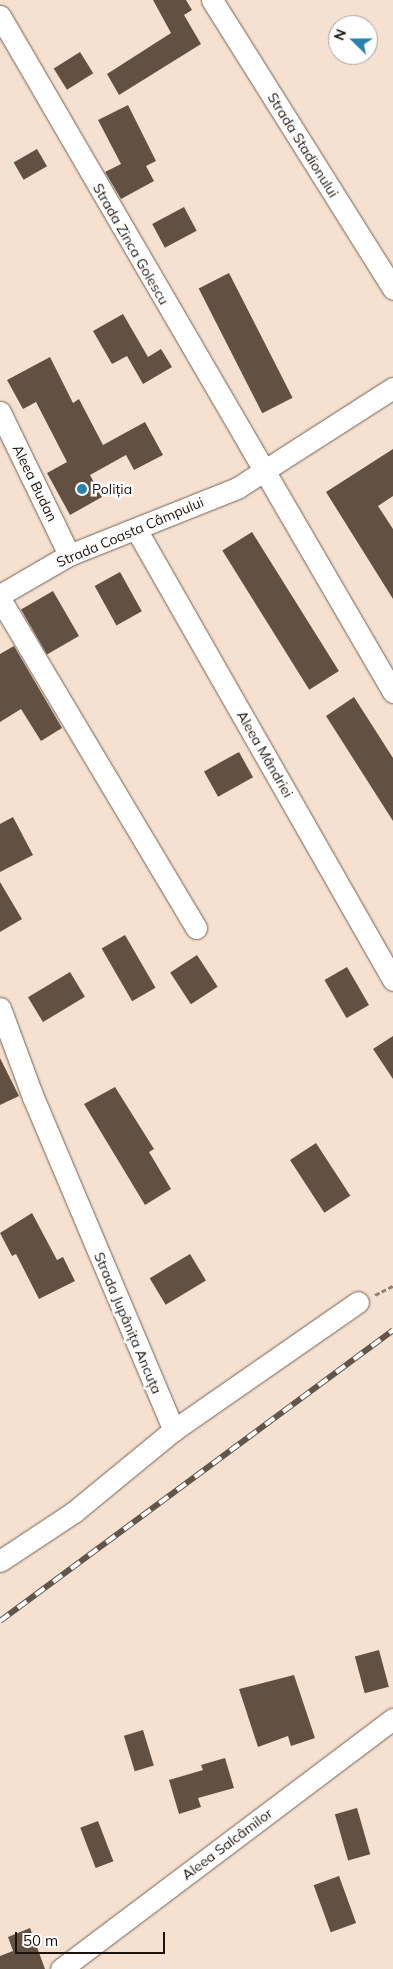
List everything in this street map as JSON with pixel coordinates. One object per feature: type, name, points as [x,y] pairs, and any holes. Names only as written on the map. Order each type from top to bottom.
[{"type":"street","name":"Strada Stadionului","points":[[212,0],[393,289]]},
{"type":"street","name":"Strada Zinca Golescu","points":[[0,16],[262,472]]},
{"type":"street","name":"Strada Coasta Câmpului","points":[[0,595],[69,555],[237,488],[393,388]]},
{"type":"street","name":"Aleea Budan","points":[[0,412],[69,555]]},
{"type":"street","points":[[262,472],[393,692]]},
{"type":"street","name":"Aleea Mândriei","points":[[136,529],[393,980]]},
{"type":"street","points":[[0,599],[196,928]]},
{"type":"street","name":"Strada Jupânița Ancuța","points":[[0,1008],[33,1097],[174,1430]]},
{"type":"street","points":[[2,1555],[74,1512],[174,1430],[358,1302]]},
{"type":"street","name":"Aleea Salcâmilor","points":[[61,1969],[393,1719]]},
{"type":"building","points":[[153,0],[186,0],[192,10],[184,15],[201,44],[119,95],[107,74],[171,33]]},
{"type":"building","points":[[80,52],[93,73],[67,90],[54,68]]},
{"type":"building","points":[[128,105],[156,161],[146,166],[154,181],[121,199],[105,172],[121,164],[98,120]]},
{"type":"building","points":[[37,149],[47,166],[24,180],[14,162]]},
{"type":"building","points":[[184,207],[197,231],[165,248],[152,224]]},
{"type":"building","points":[[229,273],[293,398],[262,413],[199,288]]},
{"type":"building","points":[[123,314],[148,357],[161,349],[172,367],[143,384],[127,356],[112,364],[93,331]]},
{"type":"building","points":[[50,357],[73,403],[79,399],[103,445],[145,422],[163,455],[134,470],[126,455],[90,475],[102,497],[70,515],[47,473],[67,462],[36,402],[23,409],[7,380]]},
{"type":"building","points":[[393,449],[393,496],[378,506],[393,529],[393,599],[326,492]]},
{"type":"building","points":[[252,532],[339,671],[309,690],[222,551]]},
{"type":"building","points":[[120,572],[142,611],[116,625],[95,586]]},
{"type":"building","points":[[53,591],[79,636],[47,655],[21,610]]},
{"type":"building","points":[[14,646],[62,728],[41,741],[21,709],[0,722],[0,654]]},
{"type":"building","points":[[354,697],[393,758],[393,821],[326,716]]},
{"type":"building","points":[[239,752],[253,777],[218,797],[204,771]]},
{"type":"building","points":[[13,817],[33,855],[0,872],[0,824]]},
{"type":"building","points":[[0,882],[22,919],[0,932]]},
{"type":"building","points":[[125,935],[156,988],[132,1001],[102,948]]},
{"type":"building","points":[[197,955],[218,987],[191,1004],[170,972]]},
{"type":"building","points":[[347,967],[369,1005],[346,1018],[324,980]]},
{"type":"building","points":[[70,972],[85,997],[43,1022],[28,997]]},
{"type":"building","points":[[393,1036],[393,1079],[373,1049]]},
{"type":"building","points":[[0,1058],[19,1096],[0,1105]]},
{"type":"building","points":[[115,1087],[154,1149],[149,1152],[171,1189],[145,1205],[84,1104]]},
{"type":"building","points":[[316,1143],[350,1196],[324,1213],[290,1160]]},
{"type":"building","points":[[32,1213],[57,1260],[63,1257],[75,1281],[39,1299],[16,1254],[12,1256],[0,1233]]},
{"type":"building","points":[[190,1254],[206,1281],[166,1305],[150,1278]]},
{"type":"building","points":[[379,1650],[389,1687],[365,1693],[355,1656]]},
{"type":"building","points":[[294,1675],[315,1738],[291,1746],[288,1736],[258,1747],[239,1689]]},
{"type":"building","points":[[143,1730],[154,1765],[135,1771],[124,1736]]},
{"type":"building","points":[[225,1758],[234,1788],[198,1798],[201,1807],[179,1814],[169,1780],[203,1770],[201,1765]]},
{"type":"building","points":[[357,1808],[370,1854],[348,1860],[335,1814]]},
{"type":"building","points":[[98,1821],[113,1861],[96,1868],[80,1828]]},
{"type":"building","points":[[339,1876],[356,1923],[331,1932],[314,1885]]},
{"type":"building","points":[[30,1928],[45,1969],[0,1969],[0,1956],[13,1951],[8,1937]]},
{"type":"railway","points":[[0,1621],[393,1330]]},
{"type":"place","name":"Poliția","points":[[82,489]]}]
